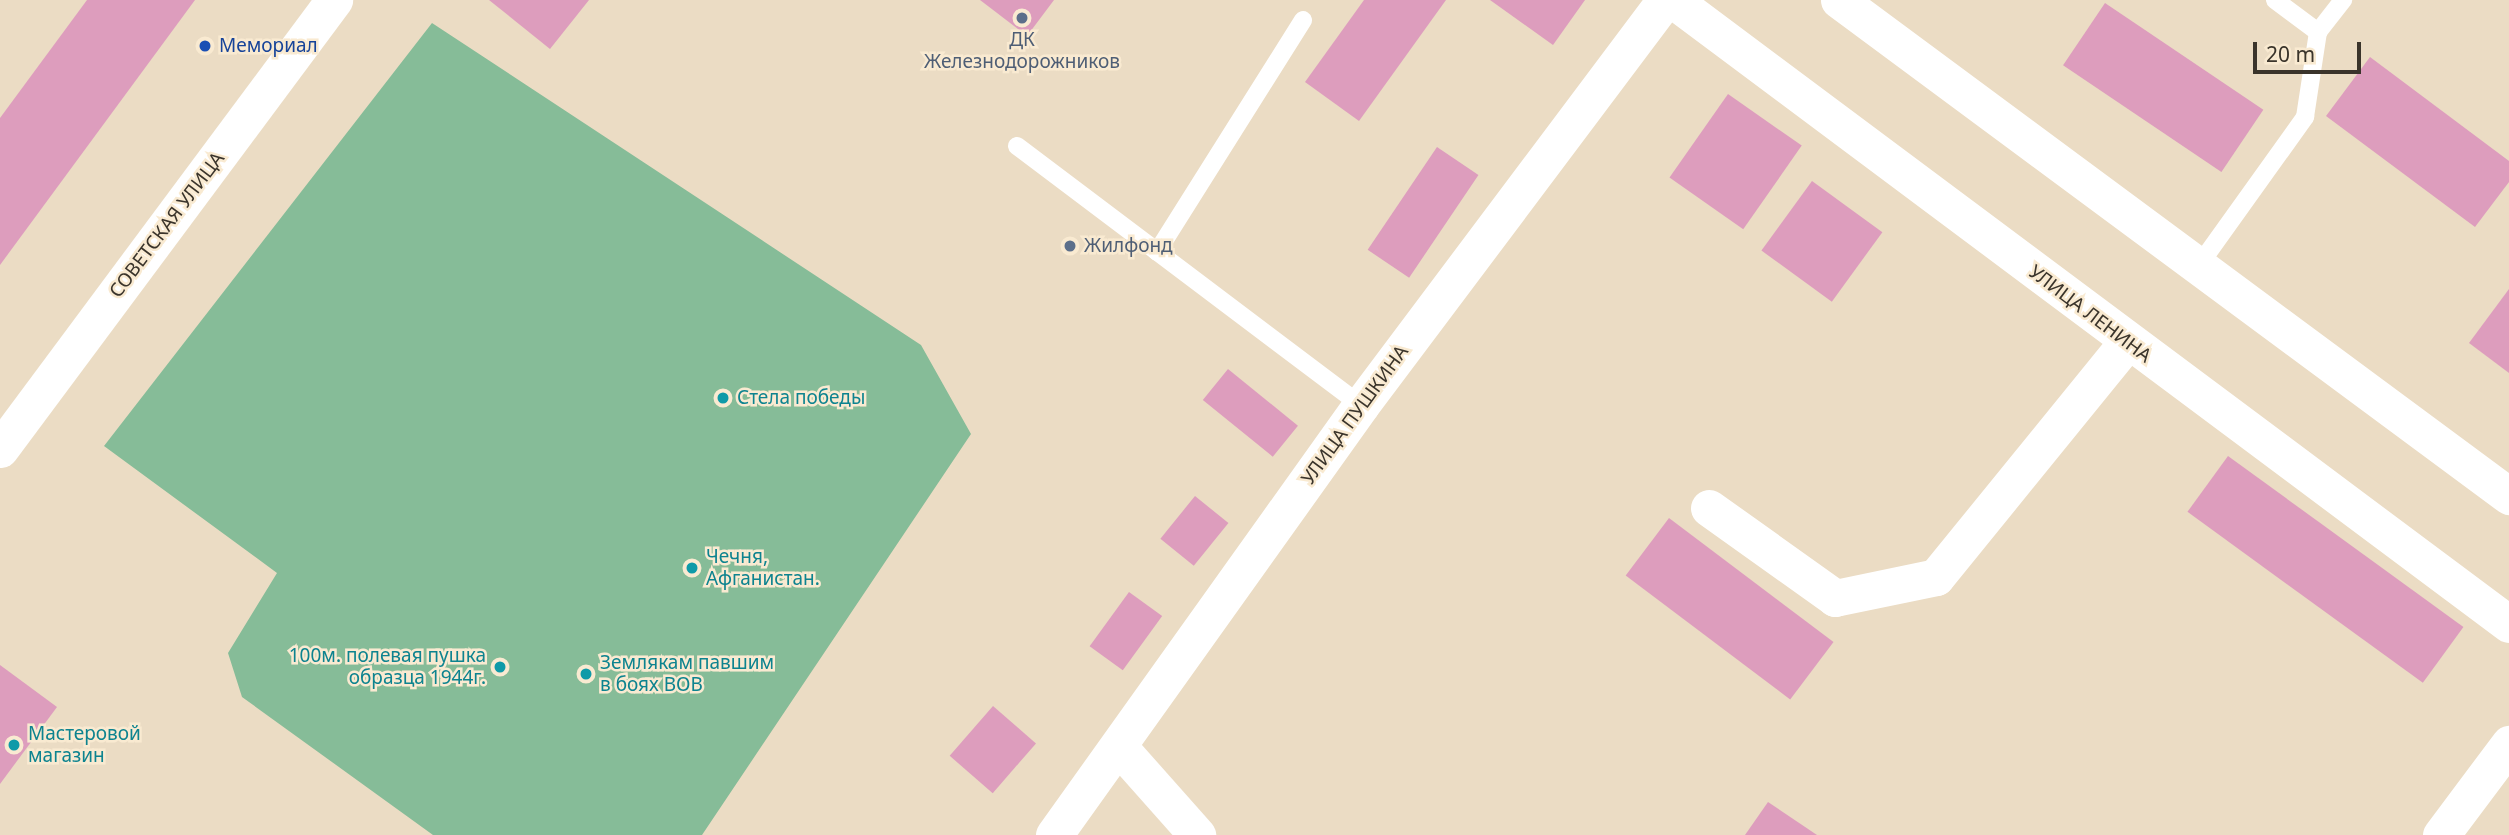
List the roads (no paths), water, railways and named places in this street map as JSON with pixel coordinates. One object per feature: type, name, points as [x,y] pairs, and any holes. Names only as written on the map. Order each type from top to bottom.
[{"type":"street","name":"СОВЕТСКАЯ УЛИЦА","points":[[0,449],[334,0]]},
{"type":"street","name":"УЛИЦА ПУШКИНА","points":[[1054,835],[1361,405],[1665,0]]},
{"type":"street","name":"УЛИЦА ЛЕНИНА","points":[[1673,0],[2127,342],[2509,624]]},
{"type":"street","points":[[1839,0],[2197,268],[2509,496]]},
{"type":"street","points":[[1709,508],[1835,598],[1936,577],[2127,342]]},
{"type":"street","points":[[2441,835],[2509,744]]},
{"type":"street","points":[[1119,747],[1197,835]]},
{"type":"lane","points":[[2275,0],[2318,32]]},
{"type":"lane","points":[[2197,268],[2305,117],[2318,32],[2343,0]]},
{"type":"lane","points":[[1157,252],[1303,20]]},
{"type":"lane","points":[[1017,146],[1361,405]]},
{"type":"place","name":"ДК Железнодорожников","points":[[1022,18]]},
{"type":"place","name":"Мемориал","points":[[205,46]]},
{"type":"place","name":"Жилфонд","points":[[1070,246]]},
{"type":"place","name":"Стела победы","points":[[723,398]]},
{"type":"place","name":"Чечня, Афганистан.","points":[[692,568]]},
{"type":"place","name":"100м. полевая пушка образца 1944г.","points":[[500,667]]},
{"type":"place","name":"Землякам павшим в боях ВОВ","points":[[586,674]]},
{"type":"place","name":"Мастеровой магазин","points":[[14,745]]}]
